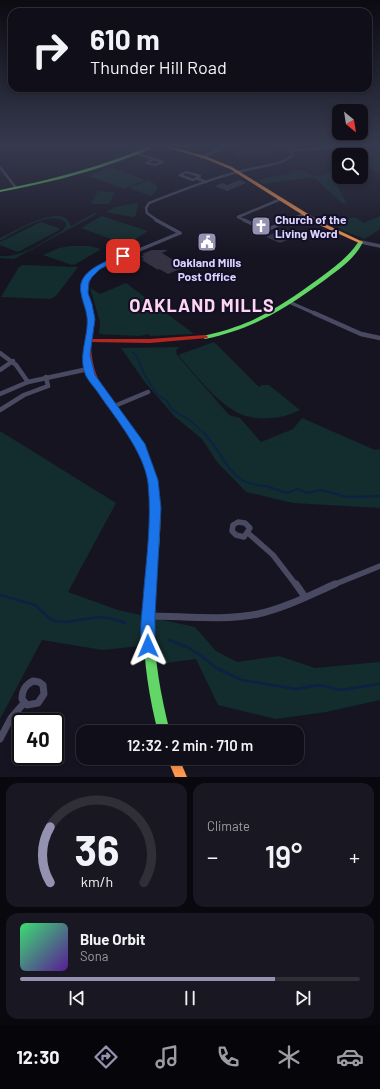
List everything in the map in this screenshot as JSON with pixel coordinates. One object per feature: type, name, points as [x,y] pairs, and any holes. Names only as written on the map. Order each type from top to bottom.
[{"type":"street","points":[[12,183],[16,188]]},
{"type":"street","points":[[0,191],[37,183]]},
{"type":"street","points":[[162,725],[151,676],[148,634],[156,508],[153,480],[141,447],[94,382],[88,369],[86,355],[91,319],[84,287],[89,276],[104,265],[180,233],[149,215],[146,211],[147,206],[156,199],[202,183]]},
{"type":"street","points":[[256,183],[325,226],[361,242],[380,246]]},
{"type":"street","points":[[281,199],[238,217],[266,230],[304,214]]},
{"type":"street","points":[[88,340],[171,341],[209,337],[253,323],[272,314],[288,302],[292,297],[338,264],[361,242]]},
{"type":"street","points":[[288,302],[361,334],[380,338]]},
{"type":"street","points":[[0,353],[13,361],[20,368],[28,382]]},
{"type":"street","points":[[0,370],[13,361]]},
{"type":"street","points":[[0,394],[28,382],[88,369]]},
{"type":"street","points":[[0,410],[24,395],[48,386],[46,377]]},
{"type":"street","points":[[112,407],[148,392]]},
{"type":"street","points":[[248,533],[266,546],[282,564],[305,597]]},
{"type":"street","points":[[148,616],[246,616],[271,610],[380,566]]},
{"type":"street","points":[[0,739],[11,718],[24,702]]},
{"type":"street","points":[[176,765],[181,777]]},
{"type":"green space","points":[[109,183],[137,183],[124,189]]},
{"type":"green space","points":[[141,183],[154,183],[158,188],[151,196],[131,189],[131,187]]},
{"type":"green space","points":[[321,183],[337,184],[347,203],[343,204]]},
{"type":"green space","points":[[98,191],[115,192],[109,204],[91,204]]},
{"type":"green space","points":[[138,203],[136,216],[133,217],[106,212],[115,207]]},
{"type":"green space","points":[[94,213],[97,214],[14,259],[0,258],[0,256],[8,256],[25,252],[62,231],[66,226],[66,223],[59,219],[51,218],[42,220],[33,223],[0,241],[0,238],[26,225],[49,217],[59,216],[66,219],[71,226]]},
{"type":"green space","points":[[102,216],[148,231],[127,245],[81,228]]},
{"type":"green space","points":[[380,216],[380,229],[365,239],[341,230],[336,223],[355,217],[364,223]]},
{"type":"green space","points":[[41,222],[61,229],[18,252],[0,245],[0,242]]},
{"type":"green space","points":[[70,246],[89,246],[101,249],[72,265],[43,255],[59,248]]},
{"type":"green space","points":[[23,265],[78,267],[56,296],[50,299],[1,297],[19,267]]},
{"type":"green space","points":[[126,283],[194,334],[150,336],[149,334],[139,336],[99,334],[100,322],[90,288],[100,294]]},
{"type":"green space","points":[[214,342],[259,387],[262,385],[269,385],[300,410],[286,416],[253,418],[238,413],[221,402],[178,355]]},
{"type":"green space","points":[[179,347],[176,351],[177,355],[229,415],[240,418],[261,442],[293,429],[302,418],[375,450],[380,449],[380,508],[293,503],[246,492],[217,462],[202,439],[174,416],[144,381],[121,348]]},
{"type":"green space","points":[[0,431],[116,503],[68,592],[118,610],[195,627],[216,651],[237,662],[279,656],[315,668],[380,662],[380,700],[326,712],[276,719],[218,705],[196,659],[158,664],[157,644],[103,650],[42,640],[0,719]]},
{"type":"building","points":[[221,183],[227,185],[232,183],[245,183],[227,191],[215,186]]},
{"type":"building","points":[[280,230],[283,232],[286,230],[291,232],[288,234],[294,237],[280,243],[266,237]]},
{"type":"building","points":[[152,250],[168,250],[162,253],[185,267],[168,274],[159,269],[158,270],[142,260],[144,259],[141,257],[144,255],[142,254]]},
{"type":"waterway","points":[[328,183],[340,199]]},
{"type":"waterway","points":[[133,352],[136,355],[145,376],[158,395],[167,401],[172,410],[188,419],[203,432]]},
{"type":"waterway","points":[[203,432],[230,469],[242,480],[248,483],[269,487],[287,493],[297,489],[307,493],[321,490],[347,497],[380,496]]},
{"type":"waterway","points":[[0,595],[35,605],[50,619],[56,621],[66,622],[99,617],[114,619],[125,623]]},
{"type":"waterway","points":[[169,640],[187,647],[203,657],[216,668],[242,680],[296,689],[319,685],[341,690],[380,684]]},
{"type":"traffic: fast","points":[[0,191],[38,183]]},
{"type":"traffic: fast","points":[[205,337],[222,334],[237,329],[267,316],[344,263],[354,254],[361,242]]},
{"type":"traffic: fast","points":[[122,419],[138,442],[148,465],[154,488],[156,512],[149,612],[149,642],[154,687],[162,725]]},
{"type":"traffic: slow","points":[[255,183],[319,223],[361,242]]},
{"type":"traffic: slow","points":[[176,765],[181,777]]},
{"type":"traffic: jam","points":[[122,419],[107,401],[92,374],[89,364],[88,340],[150,341],[205,337]]},
{"type":"place","name":"Church of the Living Word","points":[[261,226]]},
{"type":"place","name":"Oakland Mills Post Office","points":[[207,242]]},
{"type":"district","name":"OAKLAND MILLS","points":[[202,305]]},
{"type":"route","points":[[123,256],[98,268],[85,282],[84,293],[91,319],[86,355],[90,375],[99,390],[141,447],[150,468],[153,480],[156,508],[148,616],[148,646]]}]
